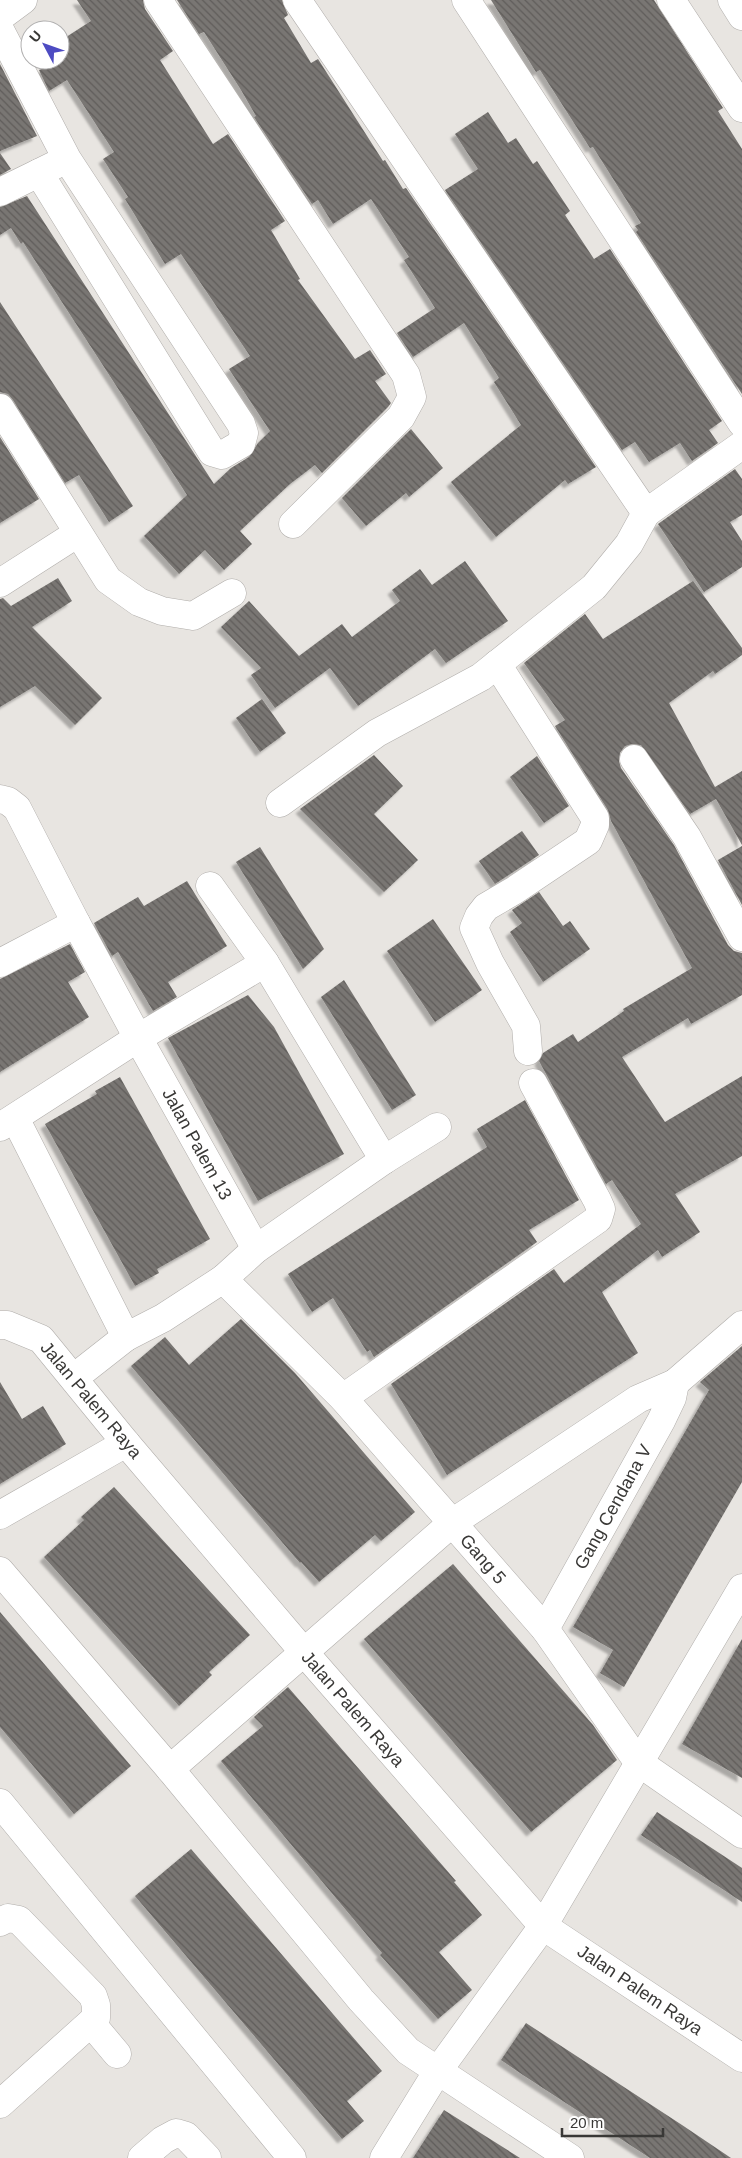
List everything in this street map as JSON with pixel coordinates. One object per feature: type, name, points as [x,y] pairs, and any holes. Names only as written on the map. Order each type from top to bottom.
[{"type":"street","points":[[0,18],[23,0]]},
{"type":"street","points":[[158,0],[406,375],[412,398],[401,417],[293,524]]},
{"type":"street","points":[[297,0],[646,513]]},
{"type":"street","points":[[466,0],[742,423]]},
{"type":"street","points":[[671,0],[742,108]]},
{"type":"street","points":[[732,0],[742,16]]},
{"type":"street","points":[[0,30],[67,159],[241,424],[244,433],[243,442],[222,455],[212,452],[39,173]]},
{"type":"street","points":[[0,192],[67,159]]},
{"type":"street","points":[[0,408],[108,580],[138,602],[154,608],[193,616],[232,593]]},
{"type":"street","points":[[280,803],[376,733],[466,686],[497,664],[594,587],[629,544],[646,513],[742,445]]},
{"type":"street","points":[[0,583],[78,533]]},
{"type":"street","points":[[497,664],[595,818],[595,825],[588,841],[486,907],[479,916],[474,928],[490,963],[526,1026],[528,1051]]},
{"type":"street","points":[[634,759],[687,837],[742,937]]},
{"type":"street","name":"Jalan Palem 13","points":[[0,799],[8,801],[17,808],[76,924],[256,1249]]},
{"type":"street","points":[[210,886],[265,963],[384,1160]]},
{"type":"street","points":[[0,963],[76,924]]},
{"type":"street","points":[[126,1337],[8,1123],[138,1038],[265,963]]},
{"type":"street","points":[[343,1398],[598,1219],[600,1209],[597,1200],[533,1083]]},
{"type":"street","points":[[74,1378],[126,1337],[163,1318],[223,1279],[256,1249],[384,1160],[438,1128]]},
{"type":"street","name":"Gang 5","points":[[223,1279],[343,1398],[545,1630],[638,1762],[742,1834]]},
{"type":"street","name":"Jalan Palem Raya","points":[[0,1325],[7,1325],[41,1339],[126,1443],[303,1651],[543,1926],[742,2058]]},
{"type":"street","points":[[170,1769],[452,1523],[638,1399],[675,1383],[742,1325]]},
{"type":"street","name":"Gang Cendana V","points":[[545,1630],[661,1421],[672,1398],[675,1383]]},
{"type":"street","points":[[0,1515],[126,1443]]},
{"type":"street","points":[[0,1570],[170,1769],[361,2000],[408,2050],[437,2072],[570,2158]]},
{"type":"street","points":[[384,2158],[437,2072],[543,1926],[742,1588]]},
{"type":"street","points":[[0,1803],[292,2158]]},
{"type":"street","points":[[0,1922],[8,1918],[19,1920],[93,1996],[96,2005],[96,2018],[0,2104]]},
{"type":"street","points":[[91,2023],[117,2054]]},
{"type":"street","points":[[142,2158],[169,2135],[176,2133],[186,2136],[207,2158]]},
{"type":"building","points":[[77,0],[143,0],[145,9],[173,51],[160,60],[213,144],[228,134],[285,221],[271,230],[300,279],[298,280],[355,359],[370,350],[386,374],[375,381],[391,403],[388,407],[322,473],[315,465],[290,484],[240,531],[252,544],[224,570],[205,550],[179,574],[144,536],[187,495],[23,242],[21,244],[11,228],[0,235],[0,207],[27,196],[214,484],[231,468],[249,457],[258,443],[270,431],[229,369],[250,356],[181,254],[165,264],[125,199],[128,197],[103,159],[114,152],[67,80],[49,91],[39,70],[70,70],[70,35],[91,21]]},
{"type":"building","points":[[177,0],[282,0],[288,15],[284,18],[311,63],[318,59],[383,161],[385,160],[403,189],[406,188],[596,467],[568,484],[565,480],[496,537],[451,482],[521,425],[494,382],[499,378],[464,323],[413,357],[397,333],[435,308],[404,260],[409,257],[371,199],[333,224],[318,200],[312,204],[254,117],[256,116],[241,90],[204,32],[199,34]]},
{"type":"building","points":[[491,0],[654,0],[723,108],[718,111],[742,149],[742,394],[636,232],[638,230],[635,226],[641,223],[593,147],[590,148],[540,70],[536,72]]},
{"type":"building","points":[[0,64],[37,136],[0,151]]},
{"type":"building","points":[[488,112],[508,143],[516,138],[533,164],[537,161],[570,211],[565,215],[594,259],[610,249],[722,421],[709,430],[718,443],[692,461],[680,443],[649,462],[635,442],[622,450],[445,190],[478,169],[455,134]]},
{"type":"building","points":[[0,153],[11,169],[0,175]]},
{"type":"building","points":[[0,302],[133,506],[109,522],[79,475],[65,483],[13,400],[8,394],[0,392]]},
{"type":"building","points":[[411,429],[443,468],[409,497],[406,493],[366,526],[342,498]]},
{"type":"building","points":[[0,437],[39,499],[0,523]]},
{"type":"building","points":[[735,469],[742,479],[742,515],[730,522],[742,541],[742,567],[704,592],[658,524]]},
{"type":"building","points":[[465,561],[508,621],[446,663],[435,649],[358,706],[330,668],[275,708],[251,675],[261,668],[221,627],[249,601],[299,656],[342,624],[352,637],[400,601],[392,590],[420,569],[432,585]]},
{"type":"building","points":[[58,578],[72,601],[32,627],[102,698],[75,725],[35,686],[0,707],[0,599],[3,598],[11,606]]},
{"type":"building","points":[[693,581],[742,648],[742,655],[715,674],[713,671],[669,703],[715,787],[742,771],[742,845],[716,799],[690,814],[641,745],[632,744],[625,746],[620,753],[619,761],[621,768],[674,845],[728,945],[734,951],[742,953],[742,995],[691,1024],[688,1018],[622,1057],[665,1122],[742,1076],[742,1156],[675,1194],[700,1232],[662,1257],[658,1250],[602,1292],[638,1353],[447,1475],[391,1384],[554,1269],[564,1283],[641,1224],[612,1180],[606,1184],[539,1061],[543,1053],[573,1034],[578,1042],[624,1011],[623,1009],[692,968],[611,821],[608,810],[555,726],[565,720],[524,663],[585,614],[603,639]]},
{"type":"building","points":[[262,699],[286,733],[260,752],[236,718]]},
{"type":"building","points":[[374,755],[403,786],[374,814],[418,860],[384,892],[300,809]]},
{"type":"building","points":[[537,756],[569,806],[544,823],[510,777]]},
{"type":"building","points":[[522,831],[539,855],[495,884],[479,861]]},
{"type":"building","points":[[742,846],[742,905],[718,860]]},
{"type":"building","points":[[260,847],[324,949],[303,969],[236,862]]},
{"type":"building","points":[[187,881],[227,946],[168,982],[177,997],[153,1011],[118,952],[112,956],[94,923],[138,897],[144,906]]},
{"type":"building","points":[[539,892],[563,926],[570,921],[590,949],[543,982],[510,932],[522,923],[512,910]]},
{"type":"building","points":[[433,919],[482,990],[435,1022],[387,951]]},
{"type":"building","points":[[70,944],[85,972],[68,982],[89,1017],[0,1072],[0,979]]},
{"type":"building","points":[[344,980],[416,1095],[392,1110],[321,997]]},
{"type":"building","points":[[248,995],[274,1027],[344,1154],[258,1201],[168,1038]]},
{"type":"building","points":[[120,1077],[210,1239],[157,1269],[159,1273],[135,1286],[45,1124],[97,1094],[95,1091]]},
{"type":"building","points":[[525,1100],[579,1200],[529,1230],[537,1242],[374,1357],[370,1350],[367,1352],[333,1298],[312,1312],[288,1274],[487,1147],[477,1129]]},
{"type":"building","points":[[241,1319],[295,1373],[415,1512],[381,1541],[375,1535],[319,1582],[300,1563],[131,1366],[165,1337],[189,1365]]},
{"type":"building","points":[[742,1346],[742,1482],[624,1687],[600,1673],[613,1650],[573,1627],[709,1390],[700,1382]]},
{"type":"building","points":[[0,1382],[22,1419],[43,1406],[66,1444],[0,1484]]},
{"type":"building","points":[[114,1487],[250,1635],[209,1672],[212,1675],[179,1706],[44,1557],[84,1520],[81,1517]]},
{"type":"building","points":[[453,1564],[593,1725],[617,1760],[531,1832],[364,1639]]},
{"type":"building","points":[[0,1612],[131,1766],[74,1814],[0,1727]]},
{"type":"building","points":[[742,1639],[742,1778],[682,1744]]},
{"type":"building","points":[[288,1687],[456,1881],[454,1882],[482,1915],[439,1952],[472,1990],[438,2019],[380,1955],[382,1953],[221,1761],[263,1726],[254,1717]]},
{"type":"building","points":[[657,1812],[742,1868],[742,1902],[641,1835]]},
{"type":"building","points":[[191,1849],[382,2071],[347,2101],[364,2121],[342,2139],[135,1896]]},
{"type":"building","points":[[526,2023],[731,2158],[650,2158],[523,2075],[501,2060]]},
{"type":"building","points":[[444,2110],[520,2158],[413,2158]]}]
